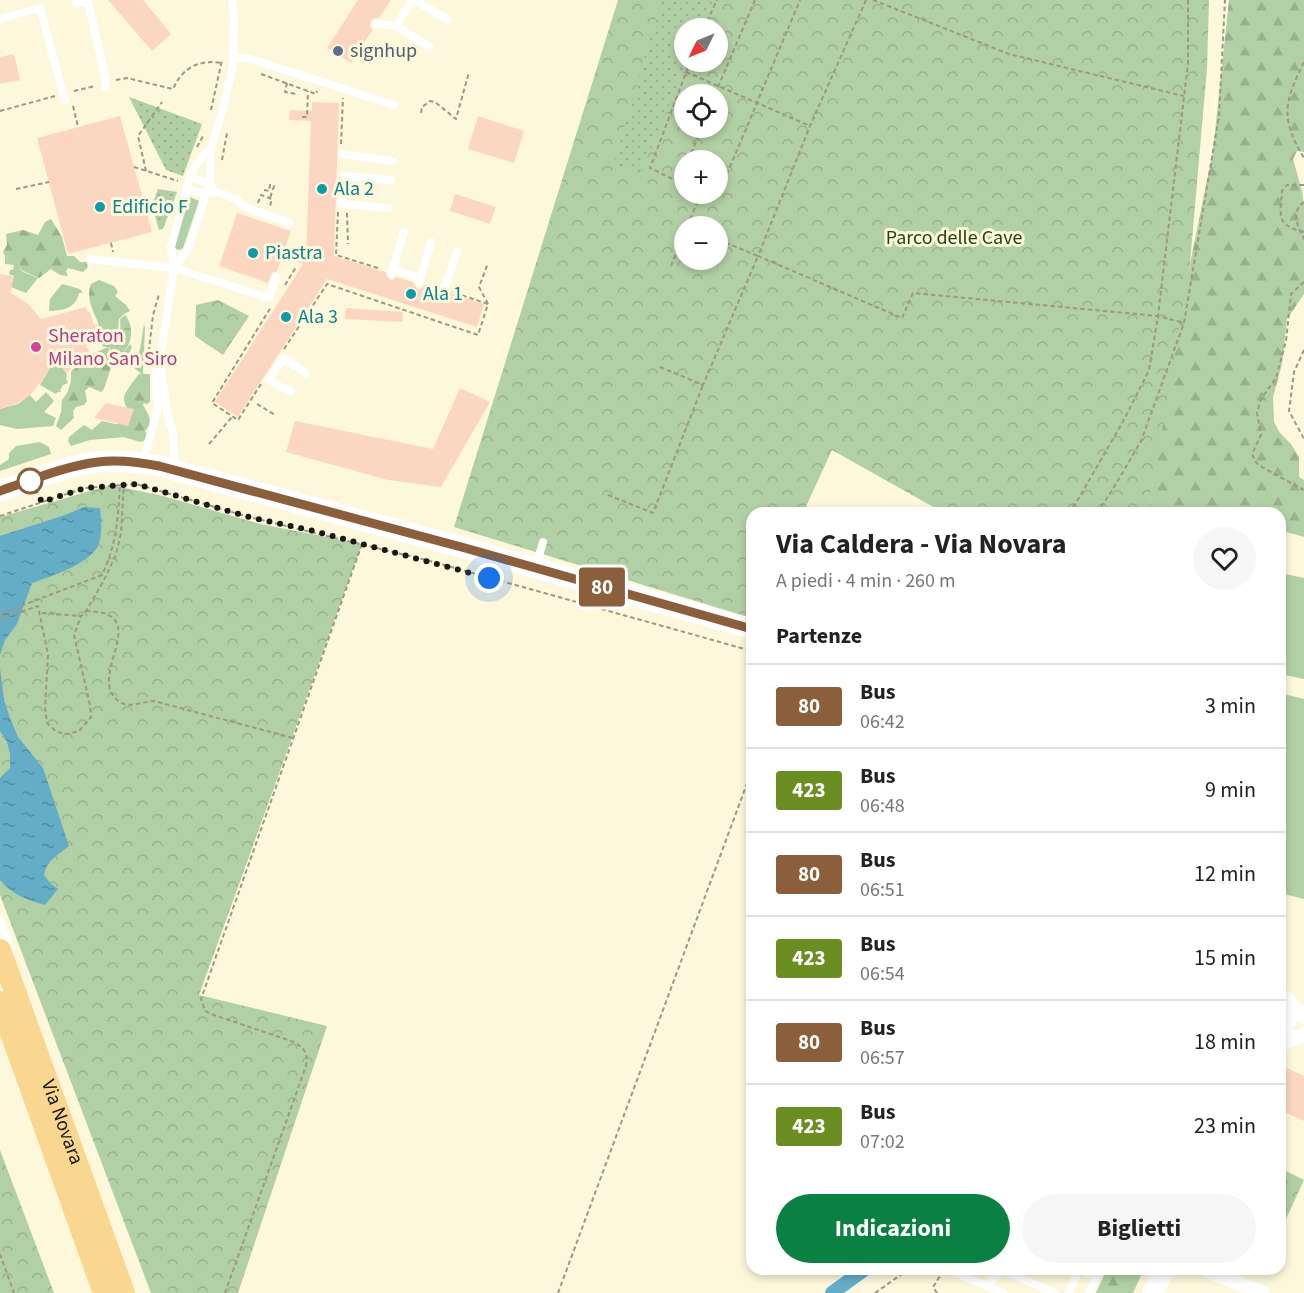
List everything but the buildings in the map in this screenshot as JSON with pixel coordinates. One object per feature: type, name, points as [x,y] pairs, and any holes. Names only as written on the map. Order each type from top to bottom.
[{"type":"main road","name":"Via Novara","points":[[6,952],[124,1293]]},
{"type":"main road","name":"Via Novara","points":[[0,1002],[104,1293]]},
{"type":"street","points":[[0,491],[74,466],[100,461],[142,463],[535,568],[746,627]]},
{"type":"street","points":[[1286,1004],[1304,1016]]},
{"type":"street","points":[[1286,1041],[1304,1035]]},
{"type":"street","points":[[1153,1293],[1161,1275]]},
{"type":"street","points":[[1219,1275],[1262,1293]]},
{"type":"lane","points":[[174,268],[189,248],[209,183],[211,148],[222,112],[234,57],[232,0]]},
{"type":"lane","points":[[396,26],[414,0],[448,20]]},
{"type":"lane","points":[[76,3],[89,1],[106,84]]},
{"type":"lane","points":[[0,19],[40,8],[65,98]]},
{"type":"lane","points":[[376,24],[396,26],[430,47]]},
{"type":"lane","points":[[234,57],[251,59],[394,105]]},
{"type":"lane","points":[[142,463],[158,407],[155,376],[160,359],[174,268],[171,247],[190,177],[196,165],[211,148]]},
{"type":"lane","points":[[342,154],[392,161]]},
{"type":"lane","points":[[389,208],[341,204],[340,175],[391,180]]},
{"type":"lane","points":[[190,177],[209,183],[217,192],[236,199],[245,207],[290,222]]},
{"type":"lane","points":[[187,189],[206,194],[217,192]]},
{"type":"lane","points":[[404,232],[392,272],[419,281],[431,242]]},
{"type":"lane","points":[[444,289],[457,252]]},
{"type":"lane","points":[[90,259],[174,268],[269,298],[276,277]]},
{"type":"lane","points":[[291,391],[280,387],[266,377],[281,355],[306,373]]},
{"type":"lane","points":[[160,359],[167,412],[173,434],[174,470]]},
{"type":"lane","points":[[535,568],[543,542]]},
{"type":"lane","points":[[0,920],[6,952]]},
{"type":"lane","points":[[961,1275],[1003,1293]]},
{"type":"lane","points":[[987,1286],[997,1275]]},
{"type":"lane","points":[[1015,1275],[1054,1293]]},
{"type":"lane","points":[[1068,1293],[1076,1275]]},
{"type":"lane","points":[[1089,1293],[1097,1275]]},
{"type":"path","points":[[709,18],[717,0]]},
{"type":"path","points":[[719,84],[755,0]]},
{"type":"path","points":[[728,171],[800,0]]},
{"type":"path","points":[[608,495],[653,513],[810,126],[866,0]]},
{"type":"path","points":[[873,0],[1009,54],[1184,96]]},
{"type":"path","points":[[1073,507],[1125,418],[1149,370],[1158,316],[1188,63],[1188,0]]},
{"type":"path","points":[[1101,507],[1141,441],[1184,323],[1219,116],[1225,0]]},
{"type":"path","points":[[0,111],[65,98],[127,78],[173,89],[184,71],[196,64],[210,61],[222,63]]},
{"type":"path","points":[[1304,62],[1287,102],[1287,122],[1293,139],[1304,158]]},
{"type":"path","points":[[255,72],[316,94],[318,89],[326,92]]},
{"type":"path","points":[[421,113],[422,107],[430,101],[435,102],[456,119],[469,72]]},
{"type":"path","points":[[674,180],[650,168],[686,72],[712,84]]},
{"type":"path","points":[[287,83],[285,92],[296,94]]},
{"type":"path","points":[[302,117],[307,117],[308,91]]},
{"type":"path","points":[[728,91],[810,126]]},
{"type":"path","points":[[334,95],[343,98],[340,175]]},
{"type":"path","points":[[65,98],[78,127]]},
{"type":"path","points":[[146,171],[138,136],[162,102]]},
{"type":"path","points":[[134,167],[181,182]]},
{"type":"path","points":[[16,189],[49,182]]},
{"type":"path","points":[[1302,232],[1287,228],[1282,222],[1282,191],[1287,185],[1304,184]]},
{"type":"path","points":[[264,190],[269,191],[270,185],[274,186],[270,198]]},
{"type":"path","points":[[1304,202],[1299,206],[1295,219],[1304,239]]},
{"type":"path","points":[[341,204],[348,244]]},
{"type":"path","points":[[341,204],[336,255],[392,272]]},
{"type":"path","points":[[728,244],[902,318],[913,293],[1158,316],[1184,323]]},
{"type":"path","points":[[671,266],[674,259]]},
{"type":"path","points":[[281,355],[327,284],[478,335],[488,304],[479,287],[488,263]]},
{"type":"path","points":[[284,286],[296,267]]},
{"type":"path","points":[[419,281],[488,304]]},
{"type":"path","points":[[1304,282],[1291,294],[1286,341],[1276,378],[1261,399],[1257,413],[1261,435],[1252,454],[1261,467],[1269,469],[1304,490]]},
{"type":"path","points":[[266,377],[238,420],[212,403],[272,306]]},
{"type":"path","points":[[1304,350],[1293,372],[1289,411],[1304,439]]},
{"type":"path","points":[[660,367],[703,385]]},
{"type":"path","points":[[257,404],[275,416]]},
{"type":"path","points":[[209,444],[233,416]]},
{"type":"path","points":[[0,516],[85,488],[122,483],[136,484],[249,517],[362,544],[746,649]]},
{"type":"path","points":[[0,614],[102,576],[113,552],[122,483]]},
{"type":"path","points":[[0,619],[38,606],[48,655],[45,708],[47,723],[57,732],[68,734],[79,731],[91,717],[74,635],[81,616],[86,611],[116,555],[121,533],[122,483]]},
{"type":"path","points":[[225,1293],[308,1056],[304,1048],[294,1042],[205,1011],[201,999],[362,544]]},
{"type":"path","points":[[86,611],[100,611],[116,622],[119,631],[118,641],[109,672],[109,686],[113,696],[123,704],[133,706],[143,701],[154,701],[293,738]]},
{"type":"path","points":[[40,613],[81,616]]},
{"type":"path","points":[[558,1293],[746,786]]},
{"type":"path","points":[[0,1254],[14,1293]]},
{"type":"path","points":[[875,1293],[900,1275]]},
{"type":"path","points":[[937,1293],[933,1287],[942,1275]]},
{"type":"green space","name":"Parco delle Cave","points":[[618,0],[1209,0],[1207,68],[1190,263],[1149,507],[933,507],[832,450],[806,507],[746,507],[746,616],[454,527]]},
{"type":"green space","points":[[661,0],[713,0],[705,18],[674,18],[674,72],[683,72],[678,84],[674,84],[674,93],[640,174],[614,164]]},
{"type":"green space","points":[[1229,0],[1304,0],[1304,152],[1297,151],[1293,159],[1304,204],[1304,294],[1287,319],[1282,364],[1273,397],[1274,422],[1299,457],[1299,477],[1304,480],[1304,537],[1286,532],[1286,507],[1149,507],[1180,313],[1213,151]]},
{"type":"green space","points":[[129,97],[202,124],[183,176],[166,170]]},
{"type":"green space","points":[[158,189],[177,192],[163,229],[159,230],[152,205]]},
{"type":"green space","points":[[190,197],[199,201],[183,248],[180,250],[174,245]]},
{"type":"green space","points":[[51,219],[62,237],[67,256],[74,256],[80,262],[86,262],[88,267],[83,272],[68,268],[66,271],[68,276],[60,275],[51,269],[39,278],[21,270],[18,261],[8,261],[3,252],[7,245],[6,234],[23,230],[38,235],[45,222]]},
{"type":"green space","points":[[5,256],[8,261],[18,261],[21,271],[38,278],[26,293],[11,287],[14,276],[9,274],[14,265],[5,264]]},
{"type":"green space","points":[[99,280],[114,286],[118,292],[115,296],[130,311],[119,319],[118,331],[106,335],[100,332],[89,298],[91,284]]},
{"type":"green space","points":[[62,284],[80,289],[83,293],[79,293],[75,302],[68,308],[49,311],[50,299]]},
{"type":"green space","points":[[218,300],[249,316],[223,355],[195,336],[196,305]]},
{"type":"green space","points":[[125,315],[130,326],[131,338],[126,350],[116,357],[109,347],[104,347],[100,343],[100,339],[119,331],[120,319]]},
{"type":"green space","points":[[144,324],[143,375],[133,367],[140,349]]},
{"type":"green space","points":[[130,344],[132,347],[125,363],[114,362],[112,364],[104,389],[101,392],[89,387],[85,391],[87,401],[84,405],[76,407],[73,411],[74,418],[61,430],[56,426],[61,413],[62,400],[71,382],[71,372],[88,360],[92,354],[108,347],[110,353],[116,357],[123,354]]},
{"type":"green space","points":[[50,354],[67,364],[63,369],[67,374],[68,383],[63,385],[61,392],[56,394],[40,385],[50,368]]},
{"type":"green space","points":[[139,374],[150,374],[150,402],[143,405],[150,422],[145,431],[147,435],[144,441],[140,442],[117,435],[112,428],[118,423],[130,421],[124,397]]},
{"type":"green space","points":[[46,392],[54,401],[44,412],[56,418],[53,426],[17,429],[0,425],[0,409],[18,404],[30,395],[36,402]]},
{"type":"green space","points":[[102,421],[129,427],[125,437],[90,440],[71,446],[68,441],[69,437],[84,425],[92,430]]},
{"type":"green space","points":[[40,442],[49,447],[51,454],[0,471],[0,465],[9,459],[9,453],[16,446]]},
{"type":"green space","points":[[111,485],[163,496],[260,524],[362,544],[199,995],[327,1026],[238,1293],[151,1293],[0,895],[0,517]]},
{"type":"green space","points":[[1286,574],[1304,578],[1304,679],[1286,675]]},
{"type":"green space","points":[[1286,694],[1304,699],[1304,899],[1286,894]]},
{"type":"green space","points":[[0,1150],[54,1293],[0,1293]]},
{"type":"green space","points":[[1286,1171],[1304,1180],[1286,1219]]},
{"type":"green space","points":[[1104,1275],[1141,1275],[1133,1293],[1096,1293]]},
{"type":"water","points":[[84,507],[100,508],[101,532],[98,546],[93,553],[78,564],[32,583],[17,624],[5,640],[0,655],[0,536]]},
{"type":"water","points":[[0,668],[4,700],[10,718],[18,737],[43,768],[69,846],[54,858],[45,870],[44,875],[58,889],[45,905],[10,890],[0,880],[0,778],[10,768],[10,754],[7,742],[0,731]]},
{"type":"waterway","points":[[832,1293],[857,1275]]},
{"type":"bus line","name":"80","points":[[0,491],[74,466],[100,461],[128,461],[159,466],[465,548],[746,627]]},
{"type":"place","name":"signhup","points":[[338,51]]},
{"type":"place","name":"Ala 2","points":[[322,189]]},
{"type":"place","name":"Edificio F","points":[[100,207]]},
{"type":"place","name":"Piastra","points":[[253,253]]},
{"type":"place","name":"Ala 1","points":[[411,294]]},
{"type":"place","name":"Ala 3","points":[[286,317]]},
{"type":"place","name":"Sheraton Milano San Siro","points":[[36,347]]},
{"type":"route","points":[[30,481],[42,502],[85,488],[136,484],[249,517],[314,531],[489,578]]}]
